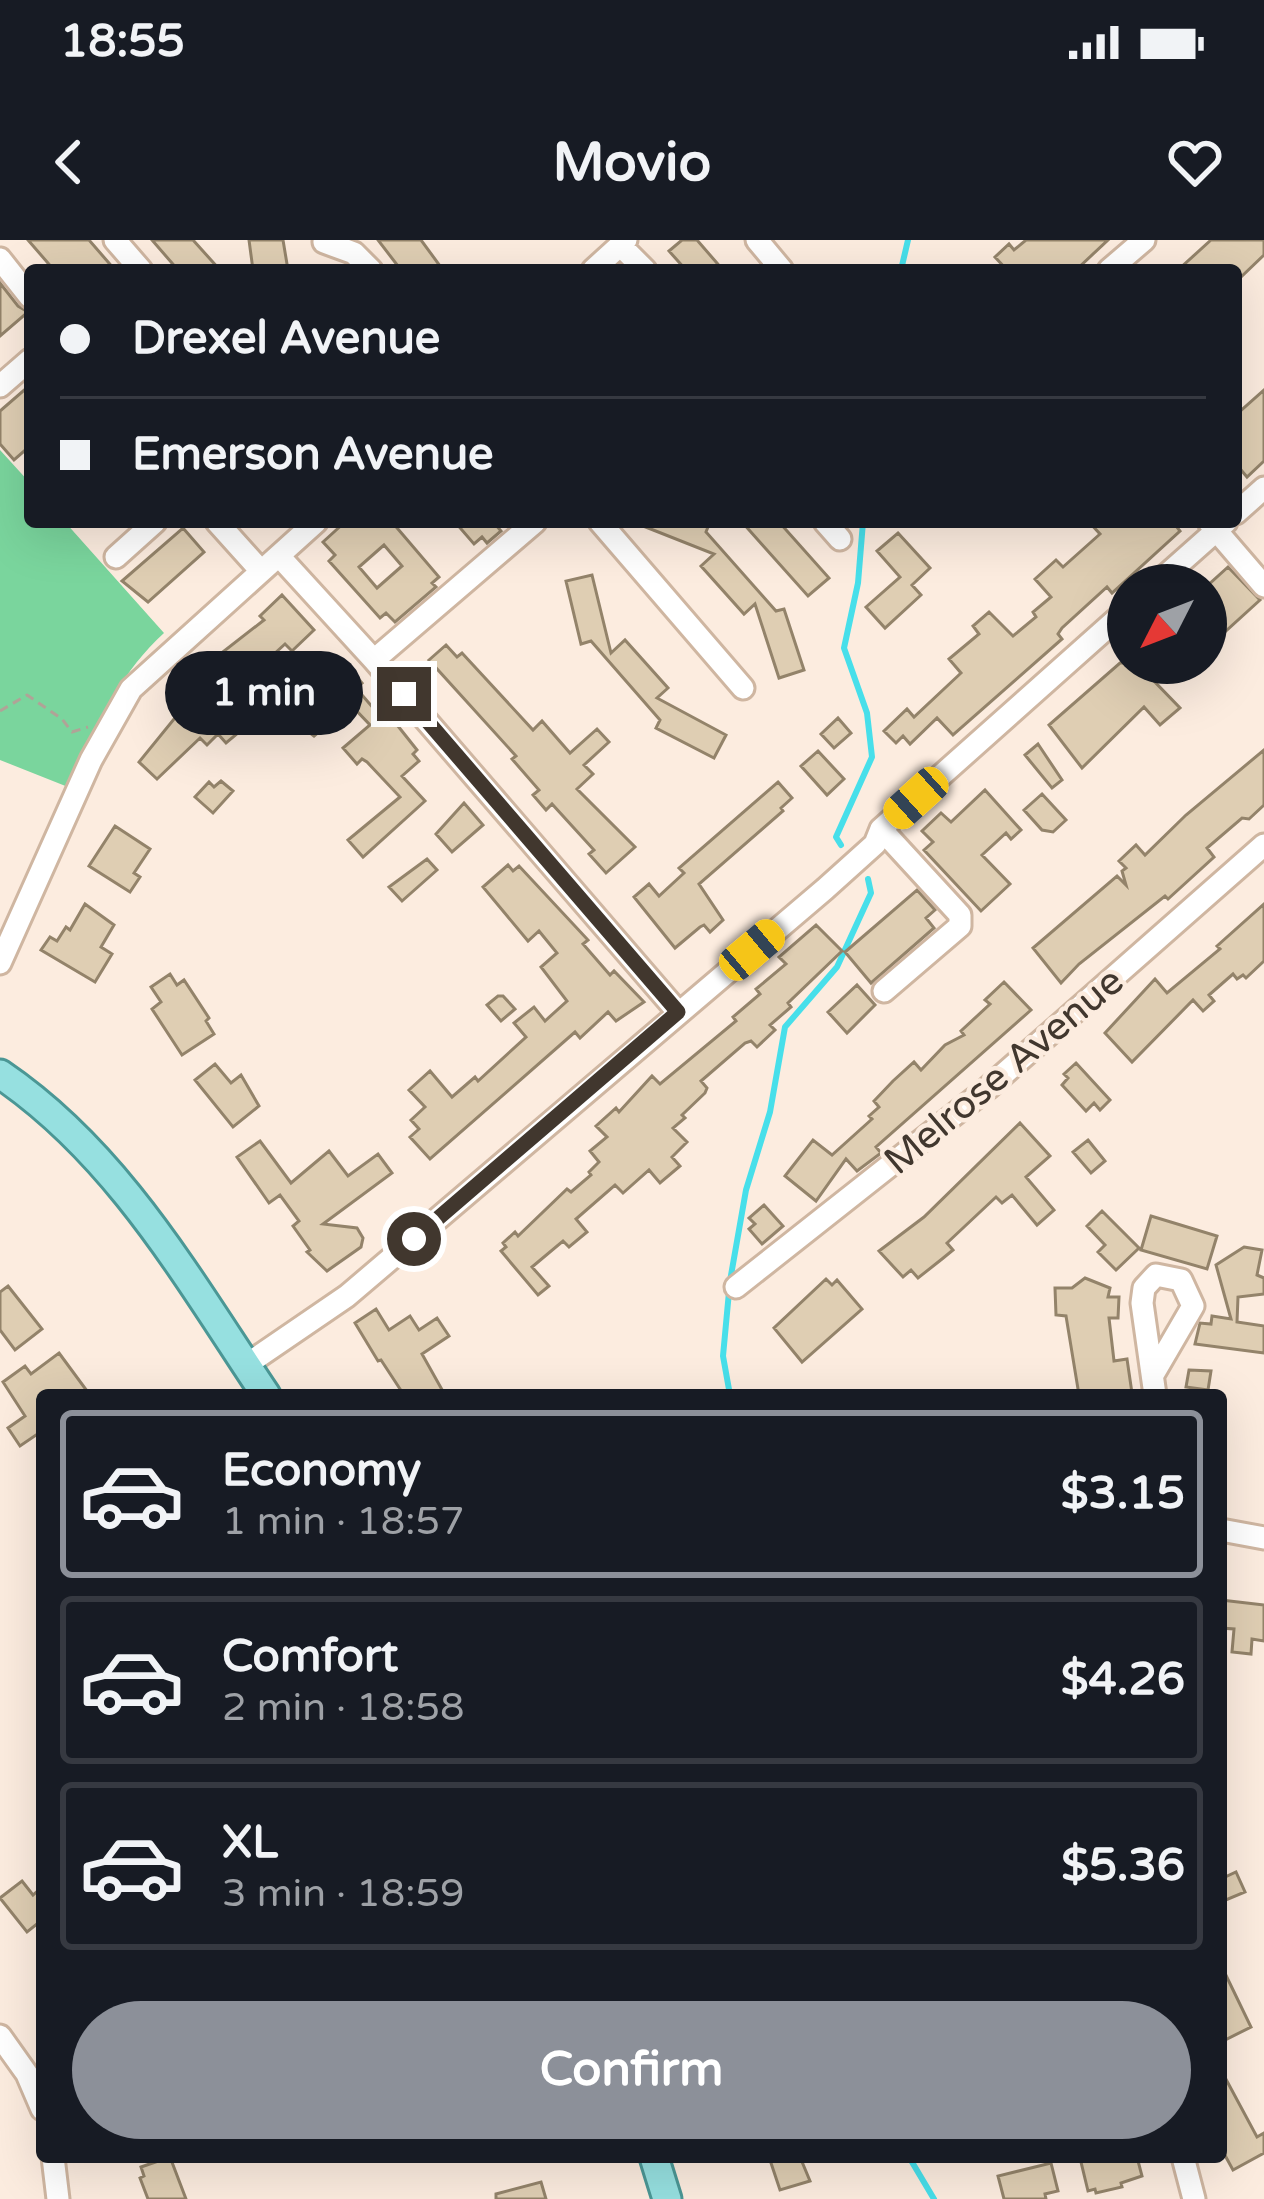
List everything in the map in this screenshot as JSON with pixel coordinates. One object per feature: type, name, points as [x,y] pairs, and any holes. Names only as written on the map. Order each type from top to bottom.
[{"type":"main road","points":[[0,1074],[75,1136],[131,1197],[262,1389]]},
{"type":"main road","points":[[656,2163],[667,2199]]},
{"type":"street","points":[[14,240],[0,257],[24,288]]},
{"type":"street","points":[[115,240],[136,264]]},
{"type":"street","points":[[757,240],[777,264]]},
{"type":"street","points":[[1116,264],[1144,240]]},
{"type":"street","points":[[324,242],[354,253],[365,264]]},
{"type":"street","points":[[600,264],[623,243]]},
{"type":"street","points":[[0,386],[24,365]]},
{"type":"street","points":[[116,557],[148,528]]},
{"type":"street","points":[[222,528],[261,572]]},
{"type":"street","points":[[0,963],[92,760],[131,689],[309,528]]},
{"type":"street","points":[[374,659],[528,528]]},
{"type":"street","points":[[605,528],[742,688]]},
{"type":"street","points":[[1177,564],[1214,528]]},
{"type":"street","points":[[1219,528],[1264,586]]},
{"type":"street","points":[[279,556],[374,659],[678,1012]]},
{"type":"street","points":[[246,1365],[347,1296],[825,889],[875,844],[881,830],[1107,628]]},
{"type":"street","points":[[881,830],[960,915],[960,926],[884,991]]},
{"type":"street","name":"Melrose Avenue","points":[[736,1287],[988,1088],[1264,845]]},
{"type":"street","points":[[1227,1531],[1264,1538]]},
{"type":"street","points":[[0,2036],[36,2095]]},
{"type":"street","points":[[54,2163],[58,2199]]},
{"type":"street","points":[[1185,2163],[1194,2199]]},
{"type":"path","points":[[0,711],[26,695],[62,719],[72,732],[95,724]]},
{"type":"green space","points":[[0,450],[24,476],[24,528],[70,528],[164,633],[120,686],[68,787],[0,760]]},
{"type":"building","points":[[28,240],[89,240],[110,264],[49,264]]},
{"type":"building","points":[[152,240],[193,240],[215,264],[173,264]]},
{"type":"building","points":[[249,240],[283,240],[287,264],[252,264]]},
{"type":"building","points":[[378,240],[421,240],[439,264],[396,264]]},
{"type":"building","points":[[682,240],[697,240],[718,264],[681,264],[669,251]]},
{"type":"building","points":[[1026,240],[1108,240],[1082,264],[1001,264],[995,257],[1009,244],[1014,250]]},
{"type":"building","points":[[1211,240],[1264,240],[1264,255],[1242,276],[1242,264],[1185,264]]},
{"type":"building","points":[[0,283],[24,315],[0,336]]},
{"type":"building","points":[[24,390],[24,451],[14,460],[0,444],[0,411]]},
{"type":"building","points":[[1264,390],[1264,461],[1247,477],[1242,471],[1242,410]]},
{"type":"building","points":[[183,528],[204,552],[148,602],[122,581]]},
{"type":"building","points":[[338,528],[397,528],[439,577],[432,583],[436,587],[395,622],[386,613],[380,618],[329,561],[335,555],[323,542]],"holes":[[[384,545],[402,566],[377,588],[359,567]]]},
{"type":"building","points":[[460,528],[501,531],[487,543],[482,537],[474,544]]},
{"type":"building","points":[[648,528],[708,528],[706,532],[776,611],[784,609],[804,670],[779,678],[755,604],[744,614],[701,566],[714,554]]},
{"type":"building","points":[[747,528],[784,528],[829,578],[808,596]]},
{"type":"building","points":[[1094,528],[1180,531],[1144,564],[1107,564],[1107,587],[1062,628],[1058,634],[1062,639],[953,735],[937,718],[910,744],[903,736],[896,743],[884,731],[907,709],[914,717],[961,673],[949,659],[979,634],[973,626],[989,612],[1013,636],[1036,617],[1033,612],[1051,597],[1035,579],[1056,560],[1063,567],[1100,534]]},
{"type":"building","points":[[898,533],[930,568],[912,585],[921,595],[885,628],[866,607],[900,577],[877,551]]},
{"type":"building","points":[[1227,568],[1260,600],[1227,630]]},
{"type":"building","points":[[592,575],[611,653],[625,640],[668,688],[657,698],[726,735],[714,758],[656,728],[660,720],[591,641],[581,644],[566,581]]},
{"type":"building","points":[[282,595],[314,630],[292,651],[285,644],[262,665],[273,677],[242,704],[210,662],[264,620],[260,616]]},
{"type":"building","points":[[446,645],[457,657],[462,653],[533,730],[542,721],[570,753],[597,729],[609,742],[584,765],[593,774],[577,789],[635,847],[606,873],[589,854],[594,850],[552,804],[546,810],[533,795],[539,790],[512,759],[516,756],[429,660]]},
{"type":"building","points":[[353,672],[362,683],[356,688],[380,716],[386,711],[417,750],[413,754],[419,761],[402,776],[425,801],[363,857],[348,840],[400,797],[367,762],[362,759],[357,764],[343,748],[370,725],[351,705],[314,736],[293,720]]},
{"type":"building","points":[[1107,674],[1107,684],[1157,684],[1180,708],[1160,725],[1144,707],[1082,768],[1049,725]]},
{"type":"building","points":[[196,692],[238,733],[226,743],[218,734],[207,745],[200,738],[157,779],[139,762]]},
{"type":"building","points":[[838,718],[851,733],[834,748],[821,734]]},
{"type":"building","points":[[1038,744],[1062,780],[1052,788],[1025,755]]},
{"type":"building","points":[[1264,750],[1264,805],[1207,848],[1214,857],[1168,899],[1165,896],[1061,983],[1033,948],[1117,876],[1126,885],[1122,871],[1126,868],[1119,861],[1136,845],[1145,855]]},
{"type":"building","points":[[818,751],[844,779],[827,795],[801,766]]},
{"type":"building","points":[[221,781],[233,791],[213,813],[195,797],[209,782],[214,787]]},
{"type":"building","points":[[778,782],[792,798],[783,811],[699,884],[723,920],[710,932],[700,927],[675,948],[634,897],[649,884],[659,896],[684,873],[679,868]]},
{"type":"building","points":[[985,790],[1021,830],[1011,839],[1006,833],[982,855],[1010,884],[981,911],[924,850],[933,842],[922,831],[941,813],[951,822]]},
{"type":"building","points":[[1042,794],[1066,820],[1053,832],[1042,830],[1024,810]]},
{"type":"building","points":[[464,803],[483,825],[452,852],[436,834]]},
{"type":"building","points":[[115,826],[150,849],[134,873],[140,877],[130,892],[89,866]]},
{"type":"building","points":[[427,859],[437,870],[402,901],[389,887]]},
{"type":"building","points":[[508,865],[513,871],[519,866],[588,940],[583,944],[610,975],[614,971],[644,1002],[616,1021],[608,1012],[580,1038],[575,1032],[430,1159],[410,1137],[419,1129],[411,1120],[425,1107],[409,1090],[430,1071],[452,1097],[475,1077],[478,1081],[526,1037],[514,1023],[534,1007],[545,1021],[567,1001],[541,967],[557,953],[539,931],[528,941],[483,887]]},
{"type":"building","points":[[917,890],[935,910],[926,918],[934,928],[871,983],[845,952]]},
{"type":"building","points":[[85,904],[114,925],[101,947],[112,954],[95,982],[41,950],[50,937],[57,941],[66,927],[70,930]]},
{"type":"building","points":[[1264,904],[1264,961],[1246,978],[1237,979],[1233,974],[1209,995],[1214,1001],[1203,1011],[1193,1000],[1132,1062],[1105,1033],[1155,979],[1167,993]]},
{"type":"building","points":[[816,925],[842,951],[788,1003],[791,1007],[770,1025],[775,1030],[757,1047],[751,1041],[745,1043],[701,1081],[705,1093],[673,1128],[687,1142],[672,1157],[680,1166],[660,1183],[649,1170],[623,1193],[615,1185],[576,1219],[587,1232],[569,1247],[563,1241],[532,1267],[549,1286],[538,1295],[501,1251],[506,1247],[503,1243],[515,1232],[518,1236],[567,1189],[571,1192],[591,1175],[599,1162],[590,1151],[607,1137],[596,1126],[616,1108],[619,1112],[652,1076],[660,1084],[736,1021],[733,1017],[760,994],[756,989],[786,964],[779,957]]},
{"type":"building","points":[[170,974],[177,985],[184,980],[214,1034],[182,1055],[152,1009],[161,1002],[151,987]]},
{"type":"building","points":[[1004,982],[1031,1010],[876,1147],[881,1153],[857,1171],[846,1159],[816,1201],[785,1176],[813,1140],[832,1155],[872,1119],[869,1116],[879,1107],[874,1101],[893,1081],[914,1062],[921,1070],[945,1045],[964,1035],[961,1031],[990,1004],[985,1000]]},
{"type":"building","points":[[857,985],[875,1005],[847,1033],[828,1012]]},
{"type":"building","points":[[498,996],[515,1009],[501,1021],[487,1005]]},
{"type":"building","points":[[1076,1063],[1110,1100],[1100,1110],[1094,1103],[1086,1111],[1062,1085],[1068,1078],[1064,1074]]},
{"type":"building","points":[[215,1064],[231,1083],[241,1075],[259,1106],[233,1127],[195,1080]]},
{"type":"building","points":[[1020,1123],[1050,1156],[1026,1177],[1054,1210],[1037,1225],[1012,1195],[1002,1203],[996,1197],[947,1243],[953,1250],[918,1278],[911,1270],[903,1277],[879,1251],[924,1217]]},
{"type":"building","points":[[1088,1140],[1105,1161],[1091,1173],[1073,1152]]},
{"type":"building","points":[[260,1141],[291,1183],[329,1151],[348,1176],[378,1154],[392,1173],[323,1224],[357,1228],[363,1238],[361,1247],[327,1271],[307,1252],[293,1226],[299,1221],[280,1195],[269,1203],[237,1157]]},
{"type":"building","points":[[764,1205],[783,1226],[762,1244],[749,1229],[755,1224],[749,1218]]},
{"type":"building","points":[[1102,1211],[1139,1248],[1116,1270],[1098,1252],[1105,1245],[1087,1226]]},
{"type":"building","points":[[1151,1216],[1217,1236],[1207,1269],[1141,1250]]},
{"type":"building","points":[[1244,1247],[1262,1250],[1257,1275],[1264,1278],[1264,1294],[1238,1297],[1237,1322],[1264,1326],[1264,1353],[1195,1344],[1200,1323],[1211,1324],[1212,1316],[1231,1319],[1216,1265]]},
{"type":"building","points":[[1085,1278],[1110,1288],[1108,1297],[1119,1297],[1118,1318],[1109,1318],[1114,1361],[1127,1359],[1131,1389],[1078,1389],[1066,1316],[1056,1315],[1055,1288],[1072,1288]]},
{"type":"building","points":[[826,1279],[832,1285],[837,1280],[862,1309],[802,1362],[774,1328]]},
{"type":"building","points":[[8,1286],[42,1329],[15,1350],[0,1330],[0,1292]]},
{"type":"building","points":[[376,1309],[389,1330],[410,1316],[419,1330],[437,1318],[449,1336],[422,1354],[442,1389],[400,1389],[355,1323]]},
{"type":"building","points":[[59,1353],[86,1389],[36,1389],[36,1435],[20,1446],[8,1428],[25,1416],[3,1382],[25,1366],[31,1374]]},
{"type":"building","points":[[1189,1370],[1211,1371],[1208,1389],[1186,1387]]},
{"type":"building","points":[[1227,1601],[1264,1605],[1264,1641],[1252,1639],[1251,1654],[1232,1652],[1234,1629],[1227,1628]]},
{"type":"building","points":[[1236,1872],[1245,1892],[1227,1900],[1227,1876]]},
{"type":"building","points":[[22,1881],[33,1895],[36,1892],[36,1925],[27,1932],[0,1898]]},
{"type":"building","points":[[1227,1977],[1251,2027],[1227,2039]]},
{"type":"building","points":[[1227,2081],[1257,2137],[1264,2133],[1264,2153],[1233,2170],[1227,2159]]},
{"type":"building","points":[[172,2163],[186,2199],[148,2199],[141,2167]]},
{"type":"building","points":[[771,2163],[802,2163],[810,2181],[780,2190]]},
{"type":"building","points":[[1051,2163],[1058,2191],[1045,2194],[1046,2199],[1004,2199],[998,2176]]},
{"type":"building","points":[[1081,2163],[1139,2163],[1142,2176],[1121,2183],[1122,2187],[1088,2191]]},
{"type":"building","points":[[541,2182],[546,2199],[496,2199],[496,2194]]},
{"type":"waterway","points":[[902,264],[908,240]]},
{"type":"waterway","points":[[841,845],[836,837],[872,757],[867,713],[844,648],[858,583],[863,528]]},
{"type":"waterway","points":[[729,1389],[723,1356],[730,1281],[746,1190],[770,1112],[785,1027],[837,967],[871,893],[868,879]]},
{"type":"waterway","points":[[913,2163],[934,2199]]},
{"type":"route","points":[[404,694],[678,1012],[414,1239]]}]
